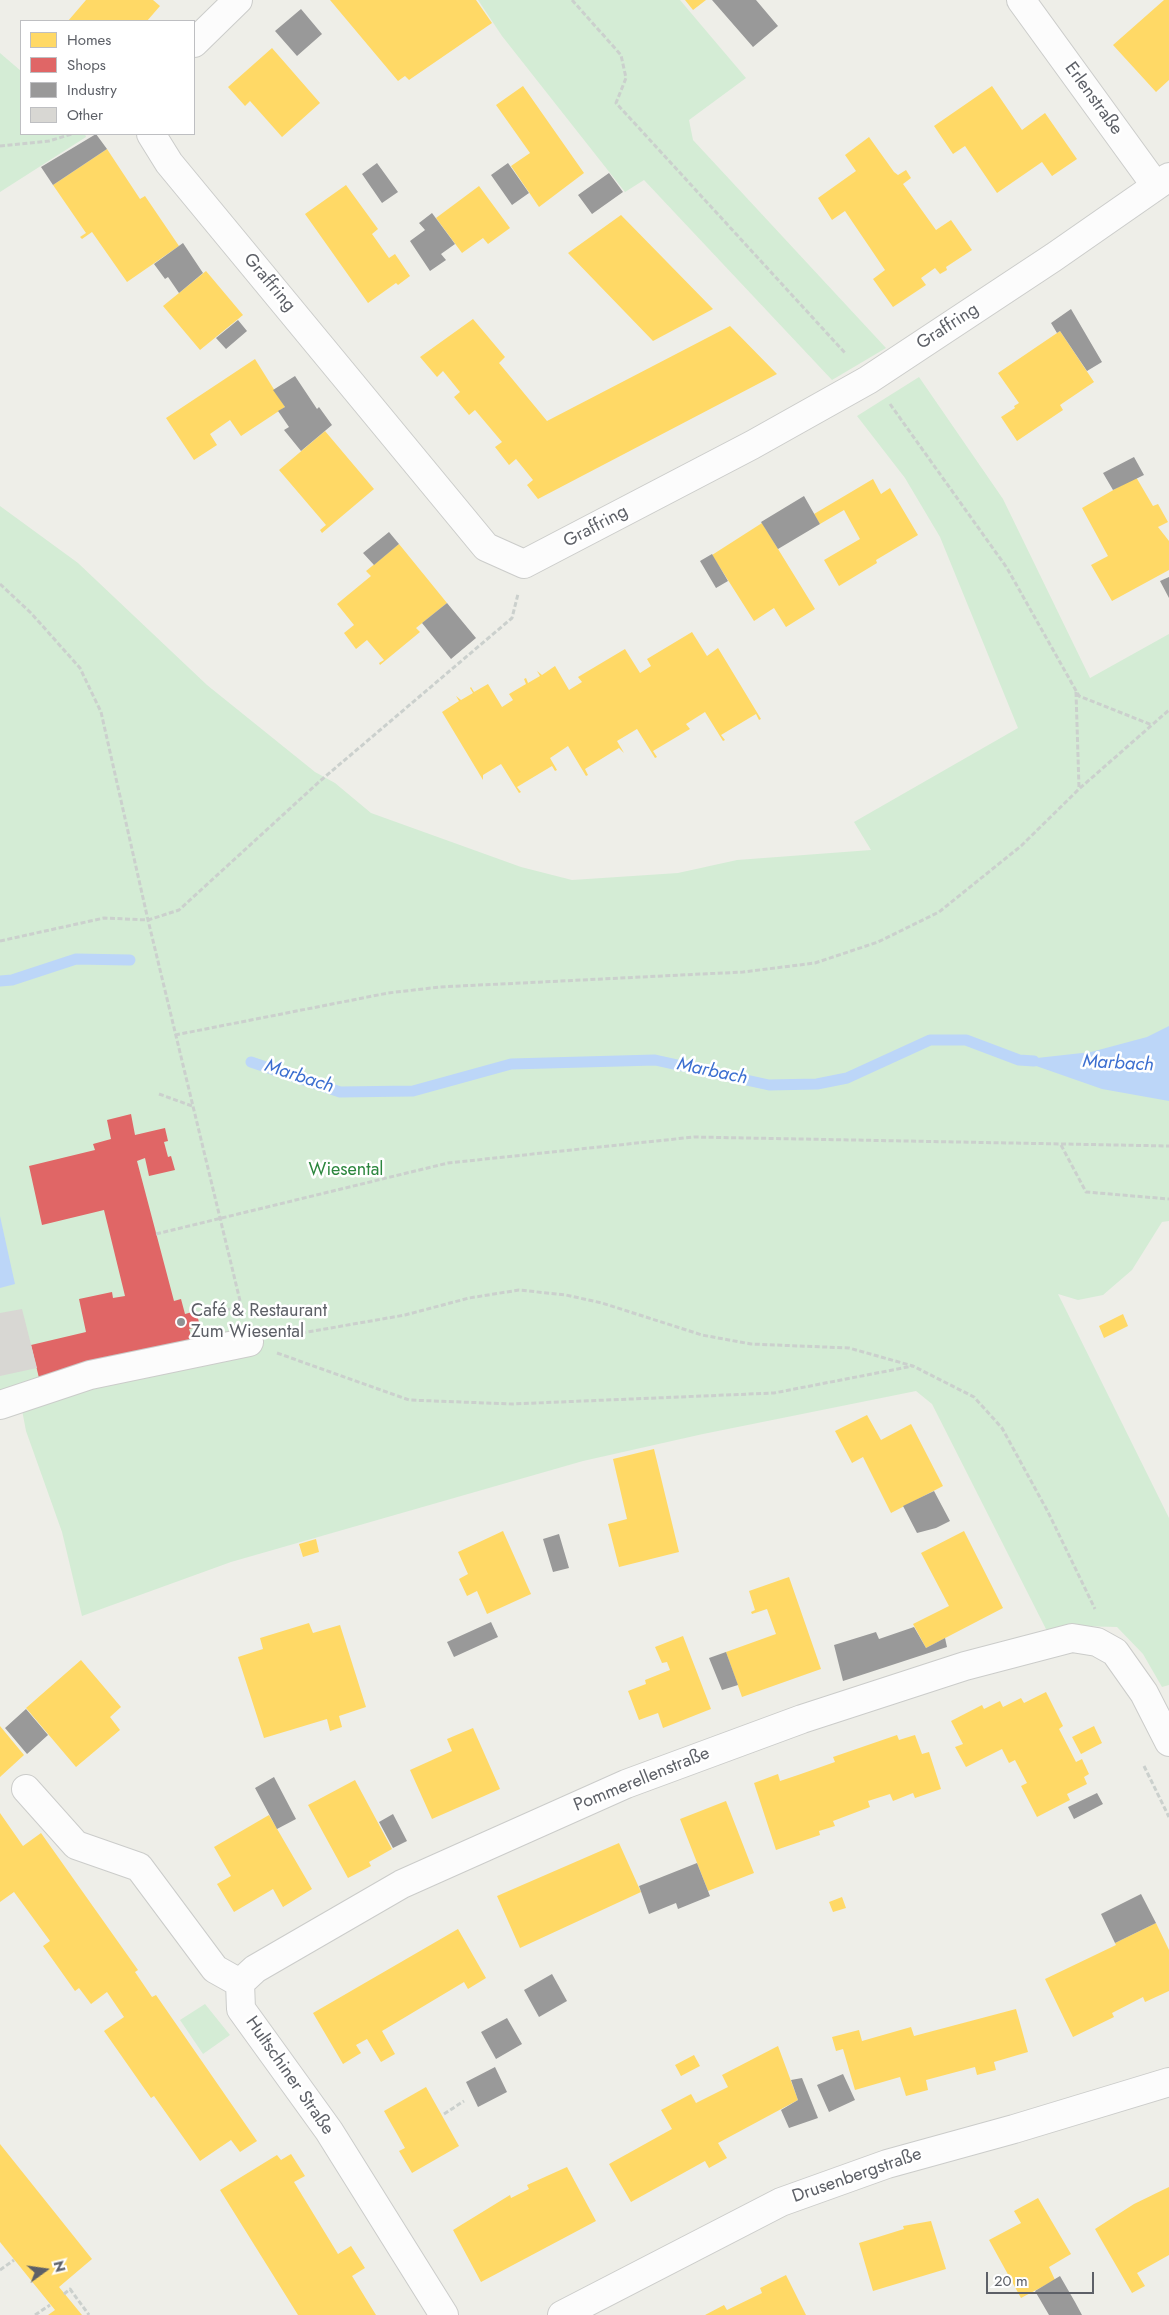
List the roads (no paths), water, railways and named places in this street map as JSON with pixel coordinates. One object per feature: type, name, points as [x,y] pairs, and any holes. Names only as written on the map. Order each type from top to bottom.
[{"type":"street","points":[[195,42],[238,0]]},
{"type":"street","name":"Erlenstraße","points":[[1021,0],[1162,182]]},
{"type":"street","name":"Graffring","points":[[152,135],[169,163],[486,547],[524,564],[752,445],[868,380],[1054,257],[1162,182]]},
{"type":"street","points":[[0,1405],[90,1375],[249,1342]]},
{"type":"street","name":"Pommerellenstraße","points":[[240,1983],[255,1968],[402,1884],[626,1784],[802,1719],[965,1666],[1072,1638],[1097,1642],[1115,1652],[1144,1693],[1169,1742]]},
{"type":"street","points":[[26,1788],[76,1845],[139,1867],[215,1969],[240,1983]]},
{"type":"street","name":"Hultschiner Straße","points":[[240,1983],[241,2009],[329,2131],[444,2315]]},
{"type":"street","name":"Drusenbergstraße","points":[[562,2315],[781,2202],[887,2164],[1014,2129],[1169,2082]]},
{"type":"water","points":[[1169,1026],[1169,1101],[1102,1089],[1019,1060],[1091,1052],[1147,1037]]},
{"type":"water","points":[[0,1216],[15,1284],[0,1288]]},
{"type":"waterway","name":"Marbach","points":[[0,981],[12,980],[76,959],[130,960]]},
{"type":"waterway","name":"Marbach","points":[[251,1062],[340,1092],[413,1091],[511,1064],[655,1060],[769,1085],[817,1084],[847,1078],[930,1040],[966,1040],[1019,1060],[1034,1061]]},
{"type":"place","name":"Café & Restaurant Zum Wiesental","points":[[181,1322]]},
{"type":"park label","name":"Wiesental","points":[[346,1171]]}]
